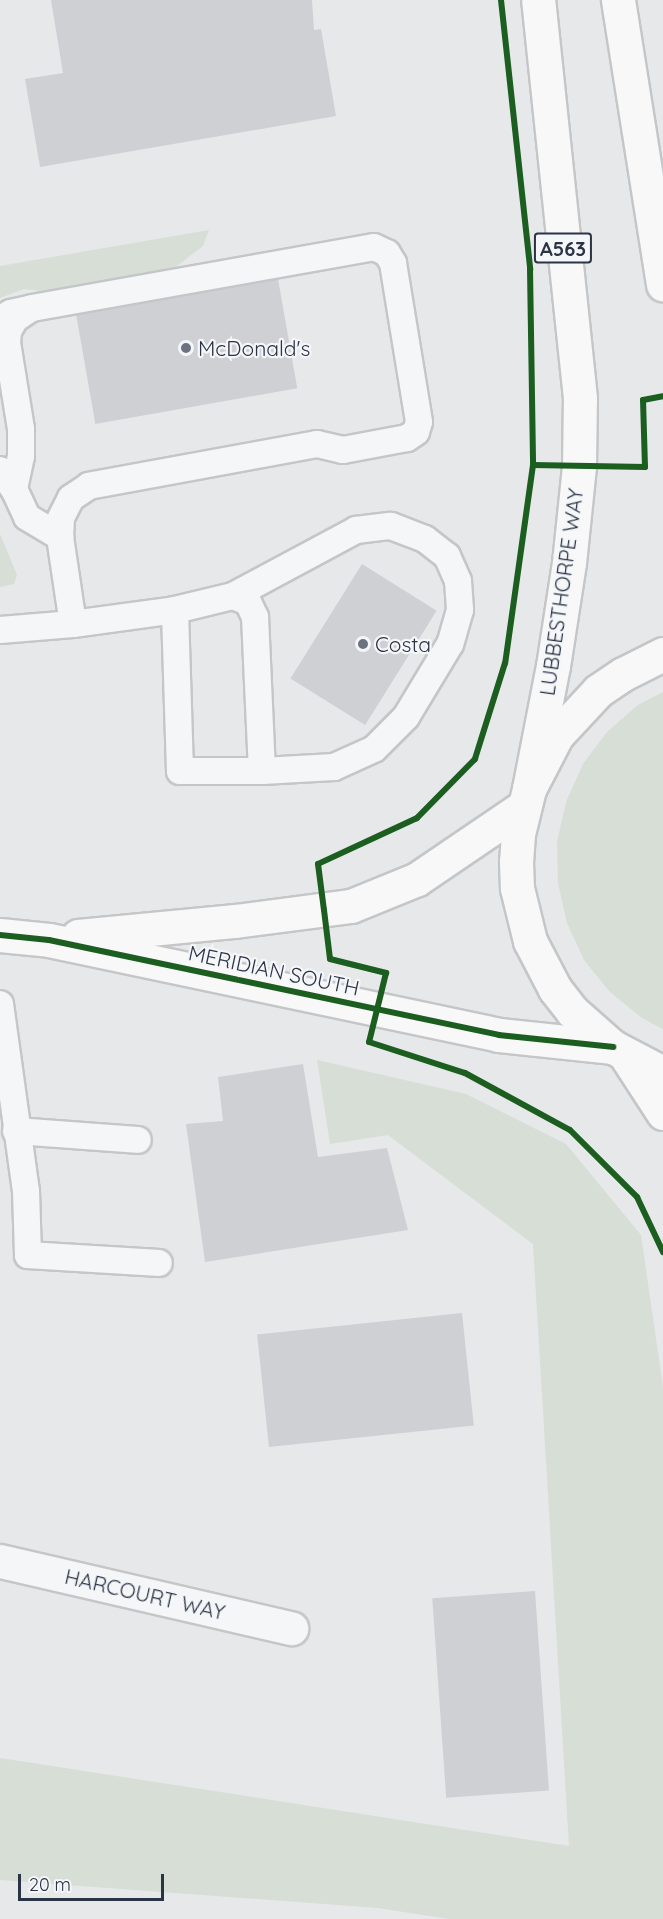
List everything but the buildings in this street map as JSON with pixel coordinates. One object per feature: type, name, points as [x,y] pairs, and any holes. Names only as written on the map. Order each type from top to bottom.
[{"type":"main road","name":"LUBBESTHORPE WAY","points":[[526,798],[554,666],[569,563],[579,466],[580,398],[538,0]]},
{"type":"main road","points":[[618,0],[663,284]]},
{"type":"main road","points":[[663,654],[623,674],[598,691],[576,712],[546,752],[526,798],[518,834],[518,888],[530,941],[541,966],[572,1011],[619,1051],[663,1073]]},
{"type":"main road","name":"MERIDIAN SOUTH","points":[[49,940],[235,921],[351,906],[417,879],[526,798]]},
{"type":"main road","name":"MERIDIAN SOUTH","points":[[0,935],[49,940],[499,1035],[619,1051]]},
{"type":"main road","points":[[619,1051],[663,1113]]},
{"type":"street","name":"HARCOURT WAY","points":[[0,1561],[291,1628]]},
{"type":"lane","points":[[0,319],[11,313],[32,308],[374,247],[387,253],[393,263],[419,422],[416,432],[407,438],[343,450],[316,444],[89,486],[71,498],[61,518],[60,537],[73,624]]},
{"type":"lane","points":[[32,308],[15,319],[8,331],[7,343],[21,429],[21,456],[7,480],[27,518],[60,537]]},
{"type":"lane","points":[[0,630],[73,624],[175,610],[233,596],[356,530],[391,526],[425,539],[447,556],[458,581],[460,610],[450,644],[406,717],[374,749],[334,767],[262,771],[180,771],[175,610]]},
{"type":"lane","points":[[233,596],[248,602],[255,617],[262,771]]},
{"type":"lane","points":[[0,1004],[26,1191],[28,1255],[159,1263]]},
{"type":"lane","points":[[16,1131],[138,1140]]},
{"type":"shaded area","points":[[209,230],[203,246],[173,269],[49,292],[24,289],[0,298],[0,266]]},
{"type":"shaded area","points":[[0,534],[17,575],[14,584],[0,587]]},
{"type":"shaded area","points":[[663,692],[663,1029],[642,1018],[610,992],[584,960],[567,923],[558,883],[557,842],[566,802],[583,764],[607,732],[638,705]]},
{"type":"shaded area","points":[[317,1060],[466,1094],[566,1144],[641,1235],[663,1387],[663,1919],[449,1919],[378,1908],[0,1880],[0,1758],[569,1846],[533,1244],[388,1135],[330,1144]]},
{"type":"cycle path","points":[[501,0],[530,269],[533,465],[505,663],[475,759],[417,818],[318,864],[330,959],[386,973],[369,1042],[465,1073],[570,1130],[637,1197],[663,1252]]},
{"type":"cycle path","points":[[533,465],[645,467],[643,400],[663,396]]},
{"type":"cycle path","points":[[0,935],[49,940],[499,1035],[613,1047]]},
{"type":"place","name":"McDonald's","points":[[186,348]]},
{"type":"place","name":"Costa","points":[[363,644]]}]
